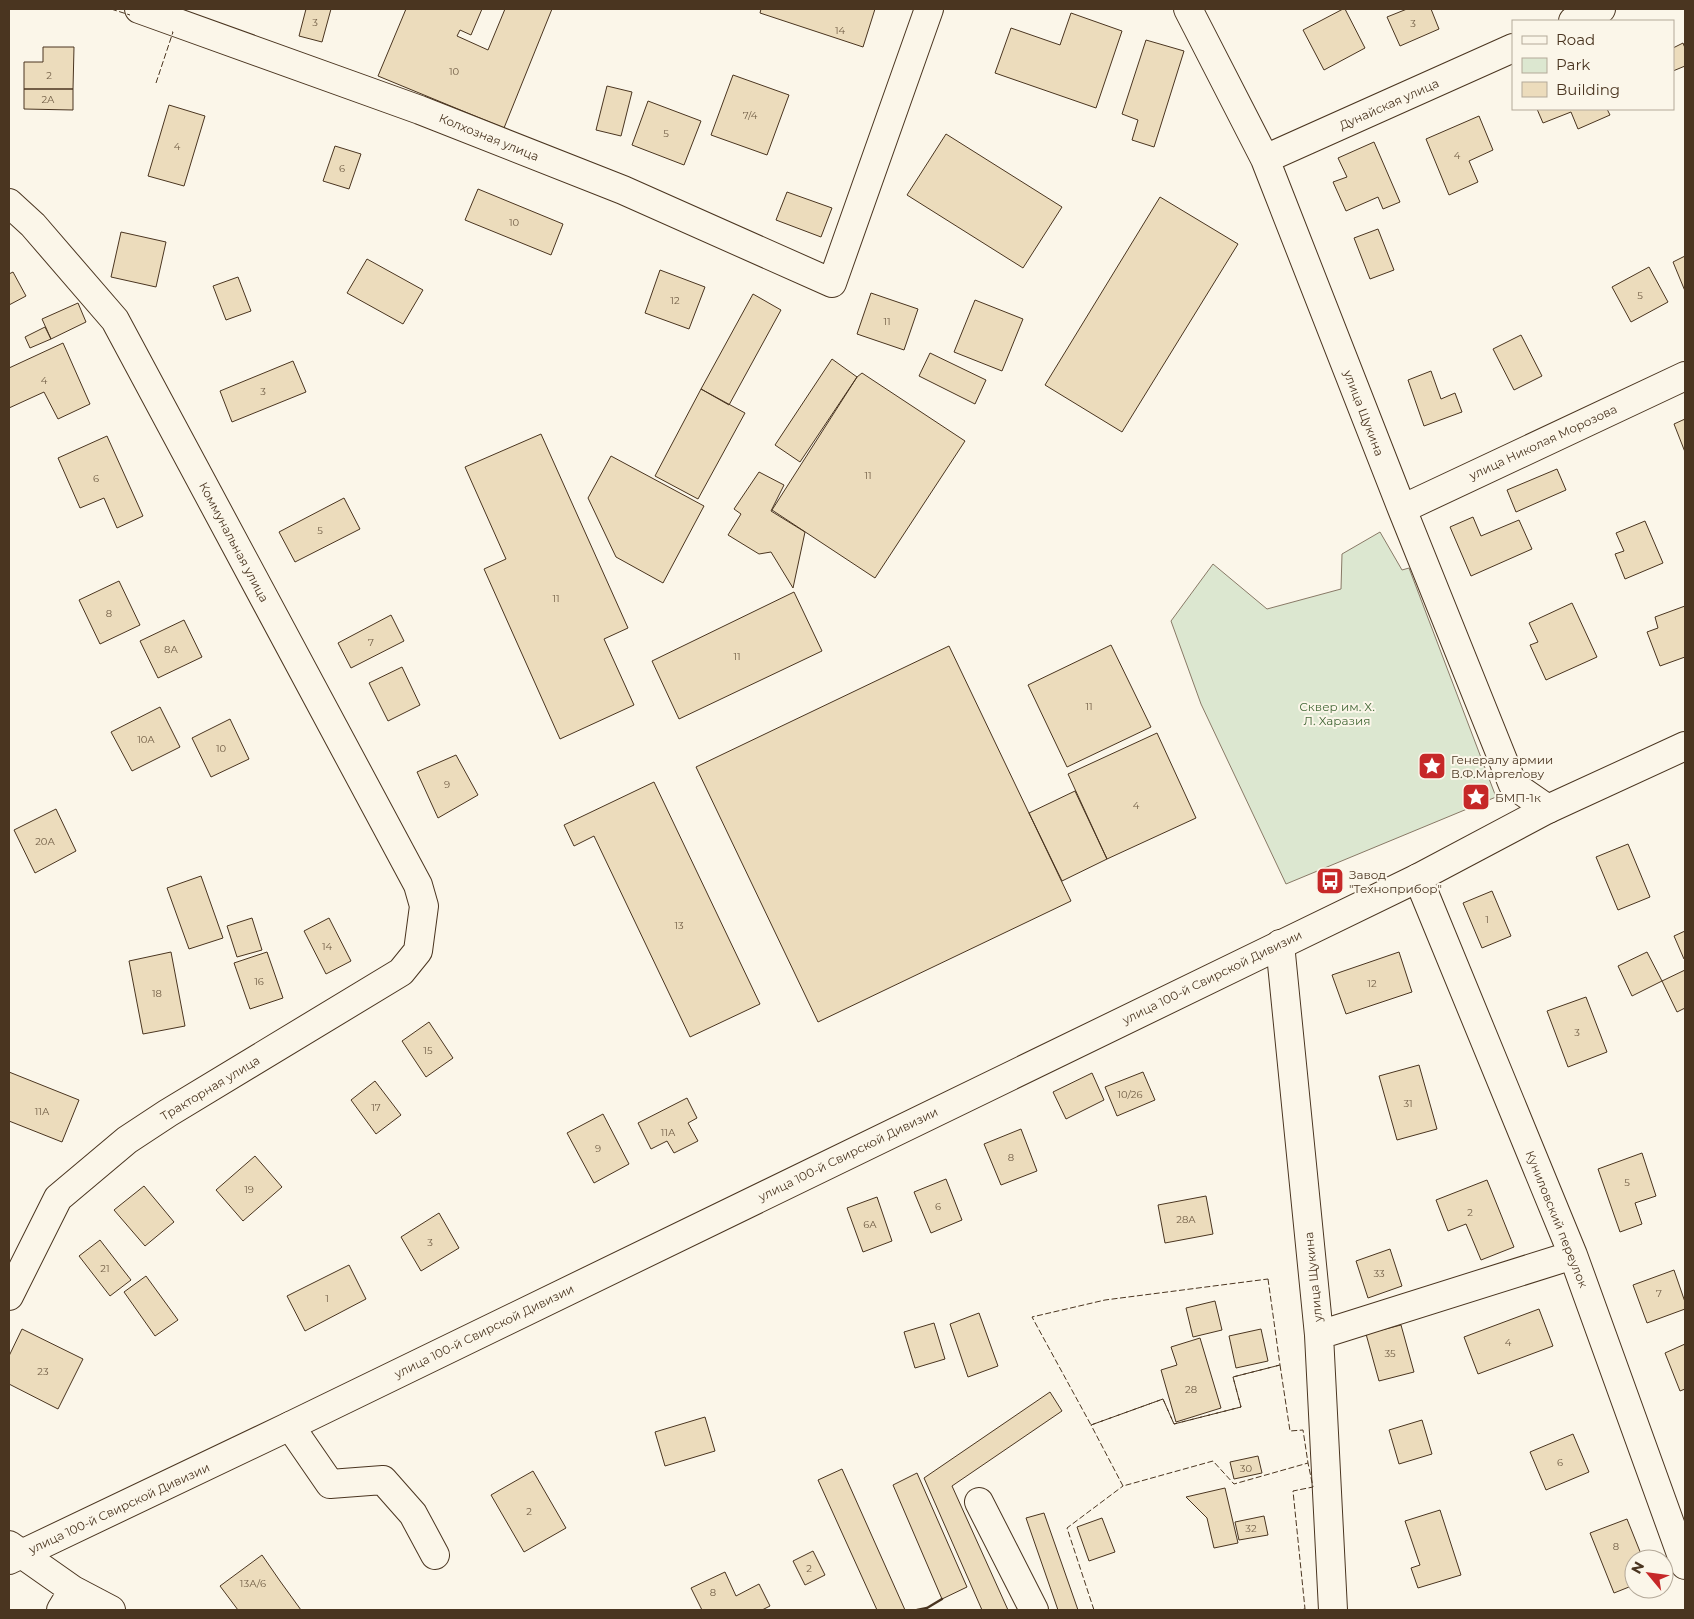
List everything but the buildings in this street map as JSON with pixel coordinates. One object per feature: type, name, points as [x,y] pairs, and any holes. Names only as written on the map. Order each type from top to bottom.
[{"type":"street","name":"Колхозная улица","points":[[139,9],[420,110],[605,183],[832,283],[929,9]]},
{"type":"street","name":"улица Щукина","points":[[1188,9],[1265,159],[1402,509],[1513,784],[1548,808]]},
{"type":"street","points":[[1575,20],[1601,9]]},
{"type":"street","name":"Дунайская улица","points":[[1265,159],[1512,48]]},
{"type":"street","name":"Коммунальная улица","points":[[9,203],[33,225],[115,320],[413,876],[424,906]]},
{"type":"street","name":"улица Николая Морозова","points":[[1402,509],[1685,376]]},
{"type":"street","name":"улица 100-й Свирской Дивизии","points":[[13,1553],[290,1426],[1418,878],[1548,808],[1685,746]]},
{"type":"street","name":"Куниловский переулок","points":[[1418,878],[1573,1255],[1685,1565]]},
{"type":"street","name":"Тракторная улица","points":[[9,1296],[58,1198],[127,1140],[168,1113],[401,972],[418,951],[424,906]]},
{"type":"street","name":"улица Щукина","points":[[1280,944],[1319,1334],[1333,1610]]},
{"type":"street","points":[[1319,1334],[1573,1255]]},
{"type":"street","points":[[290,1426],[330,1484],[384,1480],[413,1514],[434,1555]]},
{"type":"street","points":[[979,1502],[1034,1610]]},
{"type":"street","points":[[13,1553],[67,1600],[111,1610]]},
{"type":"green space","name":"Сквер им. Х. Л. Харазия","points":[[1380,532],[1402,570],[1409,568],[1496,797],[1286,884],[1201,704],[1171,621],[1213,564],[1267,609],[1341,589],[1342,554]]},
{"type":"fence","points":[[111,9],[130,15]]},
{"type":"fence","points":[[156,83],[172,32]]},
{"type":"fence","points":[[1268,1279],[1280,1365],[1233,1377],[1241,1407],[1174,1424],[1163,1399],[1091,1425],[1032,1317],[1105,1300],[1268,1279]]},
{"type":"fence","points":[[1280,1365],[1290,1431],[1303,1430],[1308,1463],[1234,1484],[1213,1461],[1123,1486],[1091,1425],[1163,1399],[1174,1424],[1241,1407],[1233,1377],[1280,1365]]},
{"type":"fence","points":[[1295,1610],[1305,1609],[1293,1491],[1313,1487],[1308,1463]]},
{"type":"fence","points":[[1094,1610],[1067,1528],[1123,1486]]},
{"type":"wall","points":[[917,1610],[927,1608],[942,1599]]},
{"type":"place","name":"Генералу армии В.Ф.Маргелову","points":[[1432,766]]},
{"type":"place","name":"БМП-1к","points":[[1476,797]]},
{"type":"place","name":"Завод \"Техноприбор\"","points":[[1330,881]]}]
